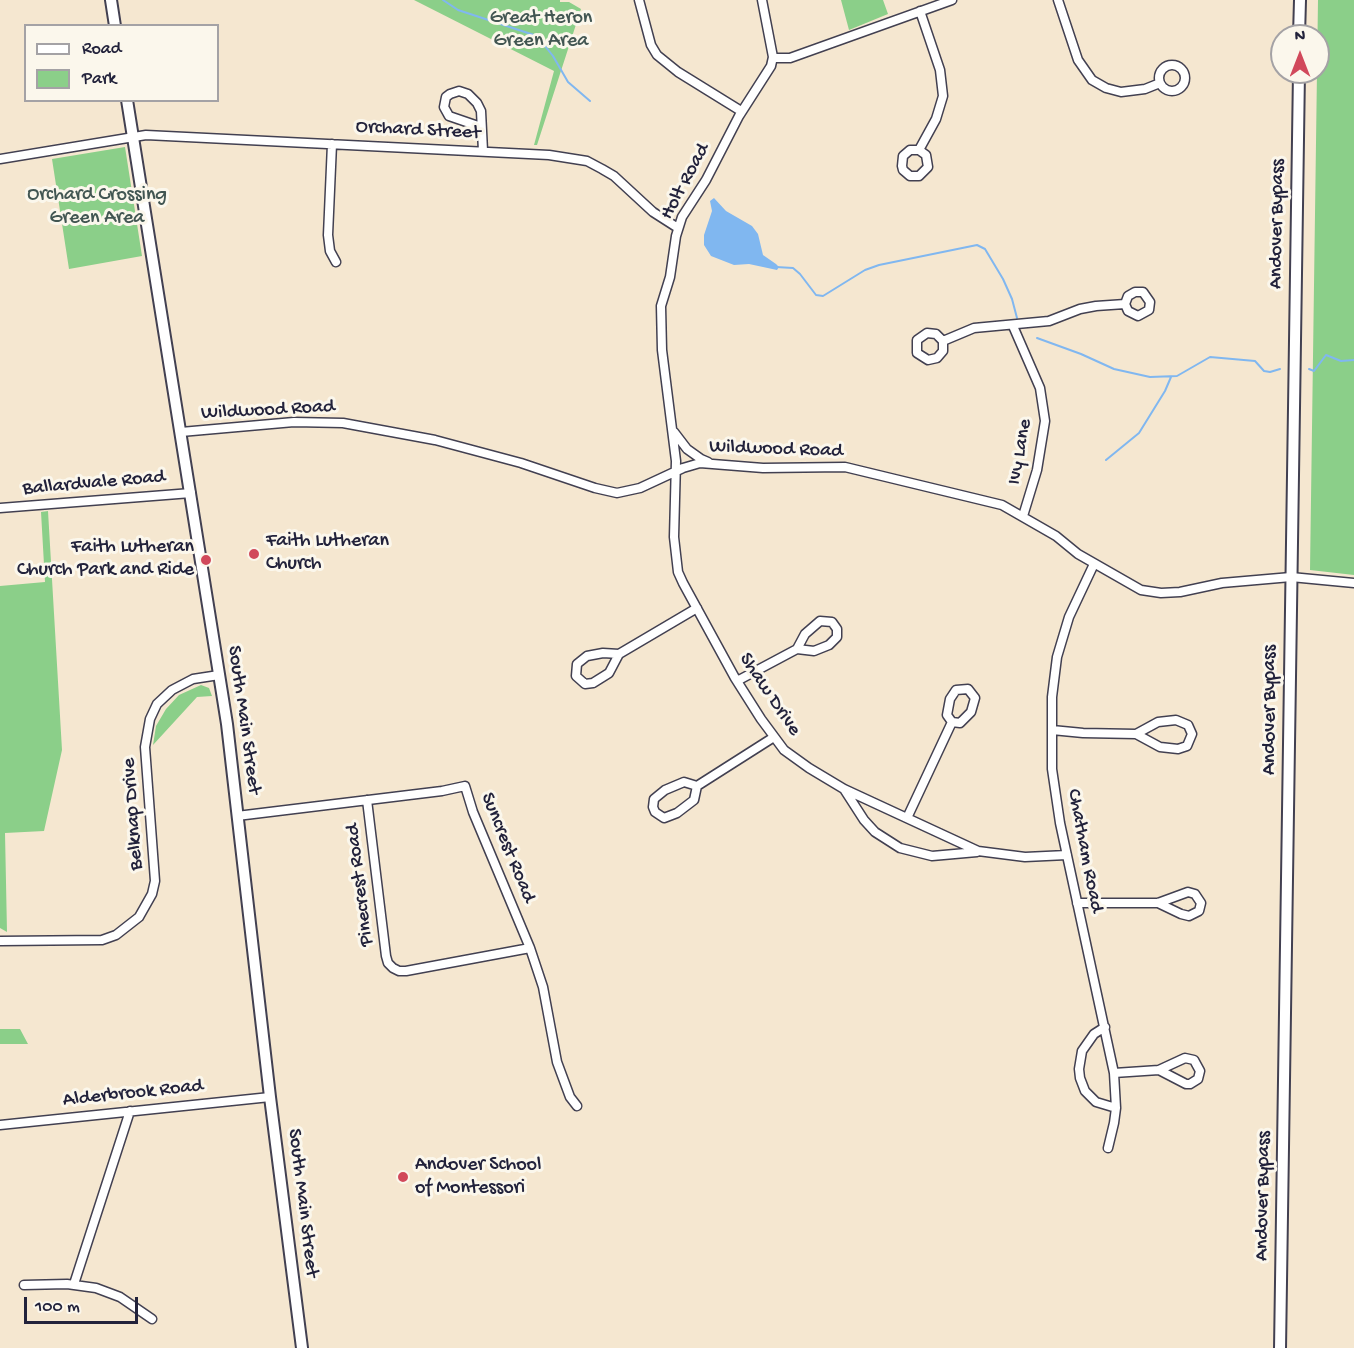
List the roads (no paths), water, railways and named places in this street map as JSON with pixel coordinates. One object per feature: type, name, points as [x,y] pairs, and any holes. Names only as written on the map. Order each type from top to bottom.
[{"type":"main road","points":[[111,0],[115,24]]},
{"type":"main road","points":[[1299,24],[1300,0]]},
{"type":"main road","name":"Andover Bypass","points":[[1280,1348],[1299,84]]},
{"type":"main road","name":"South Main Street","points":[[127,102],[219,675],[303,1348]]},
{"type":"street","points":[[639,0],[651,45],[657,55],[673,68],[741,111]]},
{"type":"street","points":[[762,0],[772,58],[790,58],[951,0]]},
{"type":"street","points":[[1058,0],[1078,60],[1092,80],[1106,88],[1121,92],[1137,91],[1160,83]]},
{"type":"street","points":[[919,150],[936,119],[943,96],[940,70],[920,10]]},
{"type":"street","name":"Holt Road","points":[[675,472],[660,315],[673,265],[678,228],[682,217],[706,180],[741,111],[771,66],[772,58]]},
{"type":"street","points":[[481,127],[448,116],[444,107],[446,97],[459,91],[468,94],[480,107],[483,151]]},
{"type":"street","name":"Orchard Street","points":[[0,159],[146,135],[549,155],[587,161],[614,176],[660,218],[678,228]]},
{"type":"street","points":[[332,144],[328,235],[330,251],[336,262]]},
{"type":"street","points":[[943,341],[974,328],[1049,321],[1088,306],[1125,304]]},
{"type":"street","name":"Ivy Lane","points":[[1012,326],[1040,388],[1045,421],[1041,454],[1023,516]]},
{"type":"street","name":"Wildwood Road","points":[[181,432],[307,421],[344,423],[435,440],[521,463],[617,493],[640,488],[692,465],[712,463],[763,468],[856,469],[1002,506],[1023,516],[1056,536],[1077,554],[1141,590],[1161,593],[1180,592],[1221,583],[1291,577],[1354,583]]},
{"type":"street","name":"Holt Road","points":[[672,427],[680,442],[687,449],[701,459],[712,463]]},
{"type":"street","name":"Shaw Drive","points":[[675,472],[675,552],[682,583],[736,681],[784,750],[844,789],[978,851],[1025,857],[1067,855]]},
{"type":"street","name":"Ballardvale Road","points":[[0,508],[191,493]]},
{"type":"street","name":"Chatham Road","points":[[1094,564],[1069,617],[1057,657],[1052,698],[1052,730],[1054,791],[1114,1072],[1116,1108],[1108,1148]]},
{"type":"street","points":[[619,654],[603,653],[588,656],[577,664],[576,676],[585,684],[593,683],[609,673],[619,654],[697,608]]},
{"type":"street","points":[[736,681],[797,649],[814,651],[829,645],[835,641],[837,629],[832,622],[820,621],[805,633],[797,649]]},
{"type":"street","name":"Belknap Drive","points":[[0,941],[102,940],[116,935],[139,917],[152,894],[155,881],[145,747],[150,719],[157,704],[172,690],[188,681],[219,675]]},
{"type":"street","points":[[1052,730],[1083,734],[1136,734],[1160,747],[1178,749],[1187,746],[1192,734],[1185,723],[1171,720],[1158,722],[1136,734]]},
{"type":"street","points":[[907,818],[952,722]]},
{"type":"street","points":[[697,786],[684,782],[665,790],[654,799],[655,812],[664,818],[677,813],[694,800],[697,786],[774,737]]},
{"type":"street","name":"Suncrest Road","points":[[237,816],[442,791],[465,786],[473,812],[530,948],[543,987],[557,1062],[570,1097],[576,1106]]},
{"type":"street","points":[[844,789],[864,820],[875,832],[900,848],[932,856],[978,851]]},
{"type":"street","name":"Pinecrest Road","points":[[367,800],[386,957],[393,968],[406,971],[530,948]]},
{"type":"street","points":[[1077,903],[1158,903],[1188,892],[1195,894],[1201,903],[1199,911],[1190,916],[1158,903]]},
{"type":"street","points":[[1105,1028],[1094,1034],[1082,1051],[1080,1078],[1085,1091],[1096,1102],[1116,1108]]},
{"type":"street","points":[[1114,1072],[1159,1070]]},
{"type":"street","name":"Alderbrook Road","points":[[0,1125],[270,1097]]},
{"type":"street","points":[[74,1284],[130,1112]]},
{"type":"street","points":[[24,1285],[74,1284],[96,1288],[120,1298],[152,1318]]},
{"type":"water","points":[[714,198],[726,211],[752,226],[758,234],[763,255],[779,267],[777,270],[749,264],[734,265],[711,256],[704,245],[704,235],[712,211],[710,201]]},
{"type":"waterway","points":[[443,0],[458,10],[537,36],[553,56],[568,82],[590,101]]},
{"type":"waterway","points":[[776,267],[793,268],[816,295],[823,296],[865,270],[879,265],[977,245],[985,249],[1003,279],[1017,318]]},
{"type":"waterway","points":[[1037,338],[1114,369],[1150,377],[1177,376],[1210,357],[1255,361],[1264,371],[1280,369]]},
{"type":"waterway","points":[[1309,369],[1314,371],[1326,355],[1341,361],[1354,360]]},
{"type":"waterway","points":[[1106,460],[1139,433],[1171,377]]},
{"type":"place","name":"Faith Lutheran Church","points":[[254,554]]},
{"type":"place","name":"Faith Lutheran Church Park and Ride","points":[[206,560]]},
{"type":"place","name":"Andover School of Montessori","points":[[403,1177]]},
{"type":"park label","name":"Great Heron Green Area","points":[[541,30]]},
{"type":"park label","name":"Orchard Crossing Green Area","points":[[97,208]]}]
